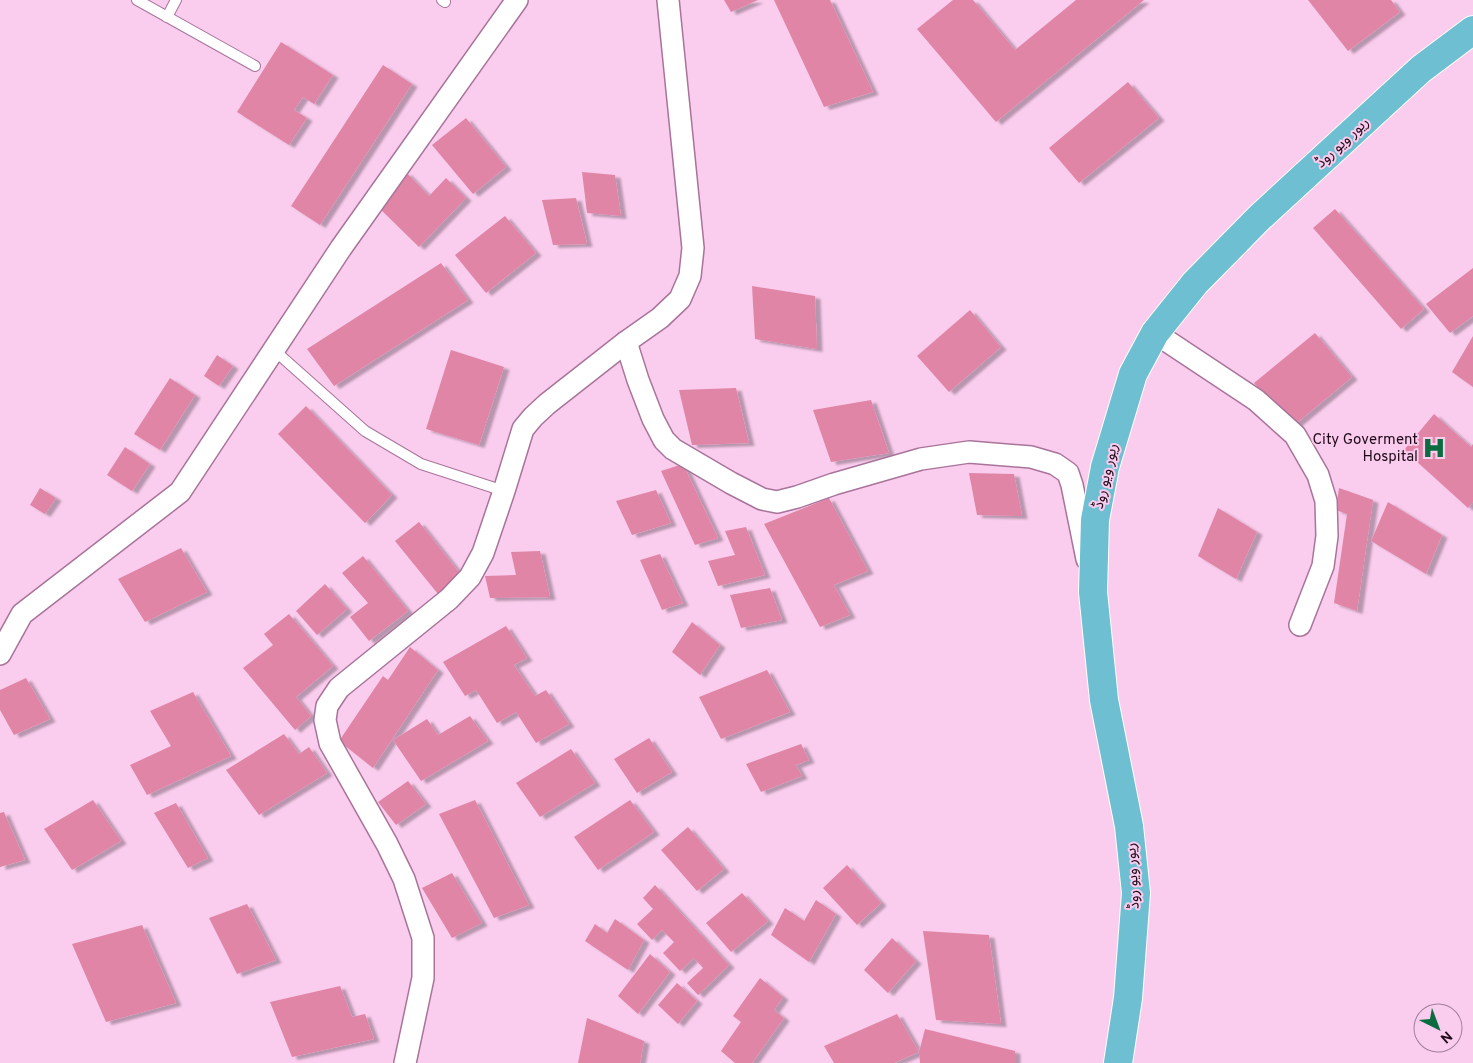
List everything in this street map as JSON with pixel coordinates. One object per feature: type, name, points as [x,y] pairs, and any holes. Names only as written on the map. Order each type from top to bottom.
[{"type":"highway","name":"ریور ویو روڈ","points":[[1118,1063],[1128,998],[1136,893],[1129,826],[1104,700],[1093,592],[1095,520],[1105,467],[1133,374],[1155,333],[1195,283],[1259,218],[1421,69],[1473,30]]},
{"type":"street","points":[[0,654],[22,614],[180,492],[341,248],[517,0]]},
{"type":"street","points":[[405,1063],[423,978],[423,938],[404,879],[387,844],[330,743],[325,720],[327,706],[339,688],[449,599],[470,577],[483,553],[523,430],[533,417],[626,342],[660,318],[680,299],[690,276],[693,248],[668,0]]},
{"type":"street","points":[[1155,333],[1256,400],[1295,435],[1318,475],[1326,501],[1327,536],[1323,566],[1300,625]]},
{"type":"street","points":[[626,342],[653,419],[664,440],[674,449],[730,483],[762,498],[777,502],[921,459],[969,452],[1031,457],[1056,464],[1068,473],[1072,485],[1093,592]]},
{"type":"lane","points":[[137,0],[255,66]]},
{"type":"lane","points":[[167,17],[176,0]]},
{"type":"lane","points":[[274,350],[365,431],[421,464],[504,492]]},
{"type":"building","points":[[724,0],[758,0],[731,12]]},
{"type":"building","points":[[774,0],[830,0],[873,92],[824,107]]},
{"type":"building","points":[[953,0],[973,0],[1015,50],[1076,0],[1144,0],[996,122],[917,29]]},
{"type":"building","points":[[1308,0],[1391,0],[1400,12],[1348,51]]},
{"type":"building","points":[[281,42],[333,75],[314,104],[303,97],[294,110],[307,118],[289,145],[237,112]]},
{"type":"building","points":[[383,65],[412,84],[320,225],[291,206]]},
{"type":"building","points":[[1128,82],[1159,118],[1079,183],[1049,148]]},
{"type":"building","points":[[466,118],[506,167],[473,194],[432,145]]},
{"type":"building","points":[[406,172],[429,196],[446,178],[466,198],[419,247],[375,204]]},
{"type":"building","points":[[582,172],[615,175],[621,216],[587,213]]},
{"type":"building","points":[[576,198],[587,244],[553,245],[542,200]]},
{"type":"building","points":[[1335,209],[1424,309],[1401,329],[1313,228]]},
{"type":"building","points":[[505,216],[536,253],[486,293],[455,255]]},
{"type":"building","points":[[441,263],[468,300],[334,386],[307,349]]},
{"type":"building","points":[[1473,268],[1473,316],[1450,333],[1426,304]]},
{"type":"building","points":[[752,286],[815,296],[817,349],[755,339]]},
{"type":"building","points":[[970,310],[1001,347],[949,392],[917,356]]},
{"type":"building","points":[[1315,333],[1352,377],[1292,427],[1254,383]]},
{"type":"building","points":[[1473,336],[1473,387],[1452,372]]},
{"type":"building","points":[[451,350],[504,367],[479,445],[426,429]]},
{"type":"building","points":[[217,355],[233,366],[219,386],[204,376]]},
{"type":"building","points":[[170,378],[195,395],[160,450],[134,434]]},
{"type":"building","points":[[736,388],[749,443],[692,445],[679,390]]},
{"type":"building","points":[[871,400],[889,453],[831,462],[813,410]]},
{"type":"building","points":[[306,406],[392,495],[365,523],[278,434]]},
{"type":"building","points":[[1434,414],[1471,447],[1473,444],[1473,502],[1468,508],[1404,450]]},
{"type":"building","points":[[125,447],[150,464],[132,491],[107,475]]},
{"type":"building","points":[[683,464],[718,538],[695,545],[661,471]]},
{"type":"building","points":[[969,473],[1014,474],[1022,516],[977,515]]},
{"type":"building","points":[[40,488],[56,498],[45,514],[30,505]]},
{"type":"building","points":[[1339,488],[1373,500],[1357,611],[1334,603],[1347,514],[1336,510]]},
{"type":"building","points":[[656,490],[671,523],[632,535],[616,501]]},
{"type":"building","points":[[829,498],[868,571],[834,585],[850,615],[820,627],[764,524]]},
{"type":"building","points":[[1388,502],[1442,535],[1426,574],[1371,541]]},
{"type":"building","points":[[1218,508],[1257,532],[1236,579],[1198,556]]},
{"type":"building","points":[[419,522],[462,576],[438,594],[395,541]]},
{"type":"building","points":[[746,527],[765,575],[718,586],[708,561],[735,555],[725,531]]},
{"type":"building","points":[[181,548],[207,592],[145,622],[118,579]]},
{"type":"building","points":[[540,551],[550,597],[490,598],[485,576],[516,575],[511,552]]},
{"type":"building","points":[[660,554],[683,603],[662,610],[640,560]]},
{"type":"building","points":[[363,556],[408,611],[369,641],[350,617],[368,603],[342,573]]},
{"type":"building","points":[[325,584],[347,609],[317,635],[296,611]]},
{"type":"building","points":[[770,588],[782,620],[741,628],[730,595]]},
{"type":"building","points":[[289,614],[333,666],[296,697],[311,716],[295,730],[243,668],[273,645],[264,634]]},
{"type":"building","points":[[692,622],[720,645],[700,675],[672,652]]},
{"type":"building","points":[[506,626],[527,658],[514,665],[535,696],[546,690],[569,724],[536,743],[516,712],[497,723],[476,690],[465,696],[443,662]]},
{"type":"building","points":[[410,647],[438,670],[373,768],[339,741],[383,676],[388,680]]},
{"type":"building","points":[[767,670],[790,712],[721,739],[699,697]]},
{"type":"building","points":[[26,678],[50,719],[14,735],[0,710],[0,690]]},
{"type":"building","points":[[193,692],[231,756],[147,795],[130,765],[171,746],[150,711]]},
{"type":"building","points":[[470,716],[488,741],[421,781],[393,740],[427,719],[438,735]]},
{"type":"building","points":[[284,734],[299,754],[309,747],[327,773],[259,815],[226,770]]},
{"type":"building","points":[[649,738],[672,772],[637,793],[614,759]]},
{"type":"building","points":[[801,744],[809,760],[796,765],[802,776],[761,792],[746,764]]},
{"type":"building","points":[[571,749],[595,783],[540,817],[516,783]]},
{"type":"building","points":[[408,781],[426,804],[396,825],[378,802]]},
{"type":"building","points":[[93,800],[121,841],[72,870],[44,829]]},
{"type":"building","points":[[475,800],[529,905],[494,918],[439,814]]},
{"type":"building","points":[[630,800],[654,832],[598,870],[574,837]]},
{"type":"building","points":[[176,803],[208,858],[188,868],[154,813]]},
{"type":"building","points":[[4,812],[25,860],[0,867],[0,813]]},
{"type":"building","points":[[688,827],[724,869],[697,891],[661,850]]},
{"type":"building","points":[[847,865],[881,903],[857,925],[823,888]]},
{"type":"building","points":[[452,873],[482,923],[452,938],[422,888]]},
{"type":"building","points":[[655,885],[729,965],[698,995],[687,983],[703,968],[694,958],[680,971],[663,953],[674,942],[662,930],[652,940],[637,924],[653,909],[643,898]]},
{"type":"building","points":[[742,893],[768,921],[731,952],[706,923]]},
{"type":"building","points":[[816,900],[836,914],[809,962],[771,935],[785,908],[804,921]]},
{"type":"building","points":[[247,904],[276,960],[237,974],[209,918]]},
{"type":"building","points":[[615,919],[644,940],[628,970],[585,941],[595,924],[607,933]]},
{"type":"building","points":[[142,925],[176,1003],[106,1022],[72,944]]},
{"type":"building","points":[[923,931],[989,935],[1001,1024],[936,1020]]},
{"type":"building","points":[[892,938],[916,961],[888,993],[864,970]]},
{"type":"building","points":[[650,954],[670,972],[638,1014],[618,996]]},
{"type":"building","points":[[760,978],[783,997],[774,1010],[784,1018],[752,1063],[735,1063],[721,1051],[741,1022],[733,1016]]},
{"type":"building","points":[[677,983],[697,1001],[678,1024],[658,1005]]},
{"type":"building","points":[[340,986],[352,1017],[365,1014],[374,1039],[292,1057],[270,1002]]},
{"type":"building","points":[[897,1014],[919,1052],[894,1063],[834,1063],[824,1046]]},
{"type":"building","points":[[587,1018],[644,1041],[640,1063],[578,1063]]},
{"type":"building","points":[[925,1029],[1015,1051],[1015,1063],[920,1063],[919,1052]]},
{"type":"place","name":"City Goverment Hospital","points":[[1434,448]]}]
